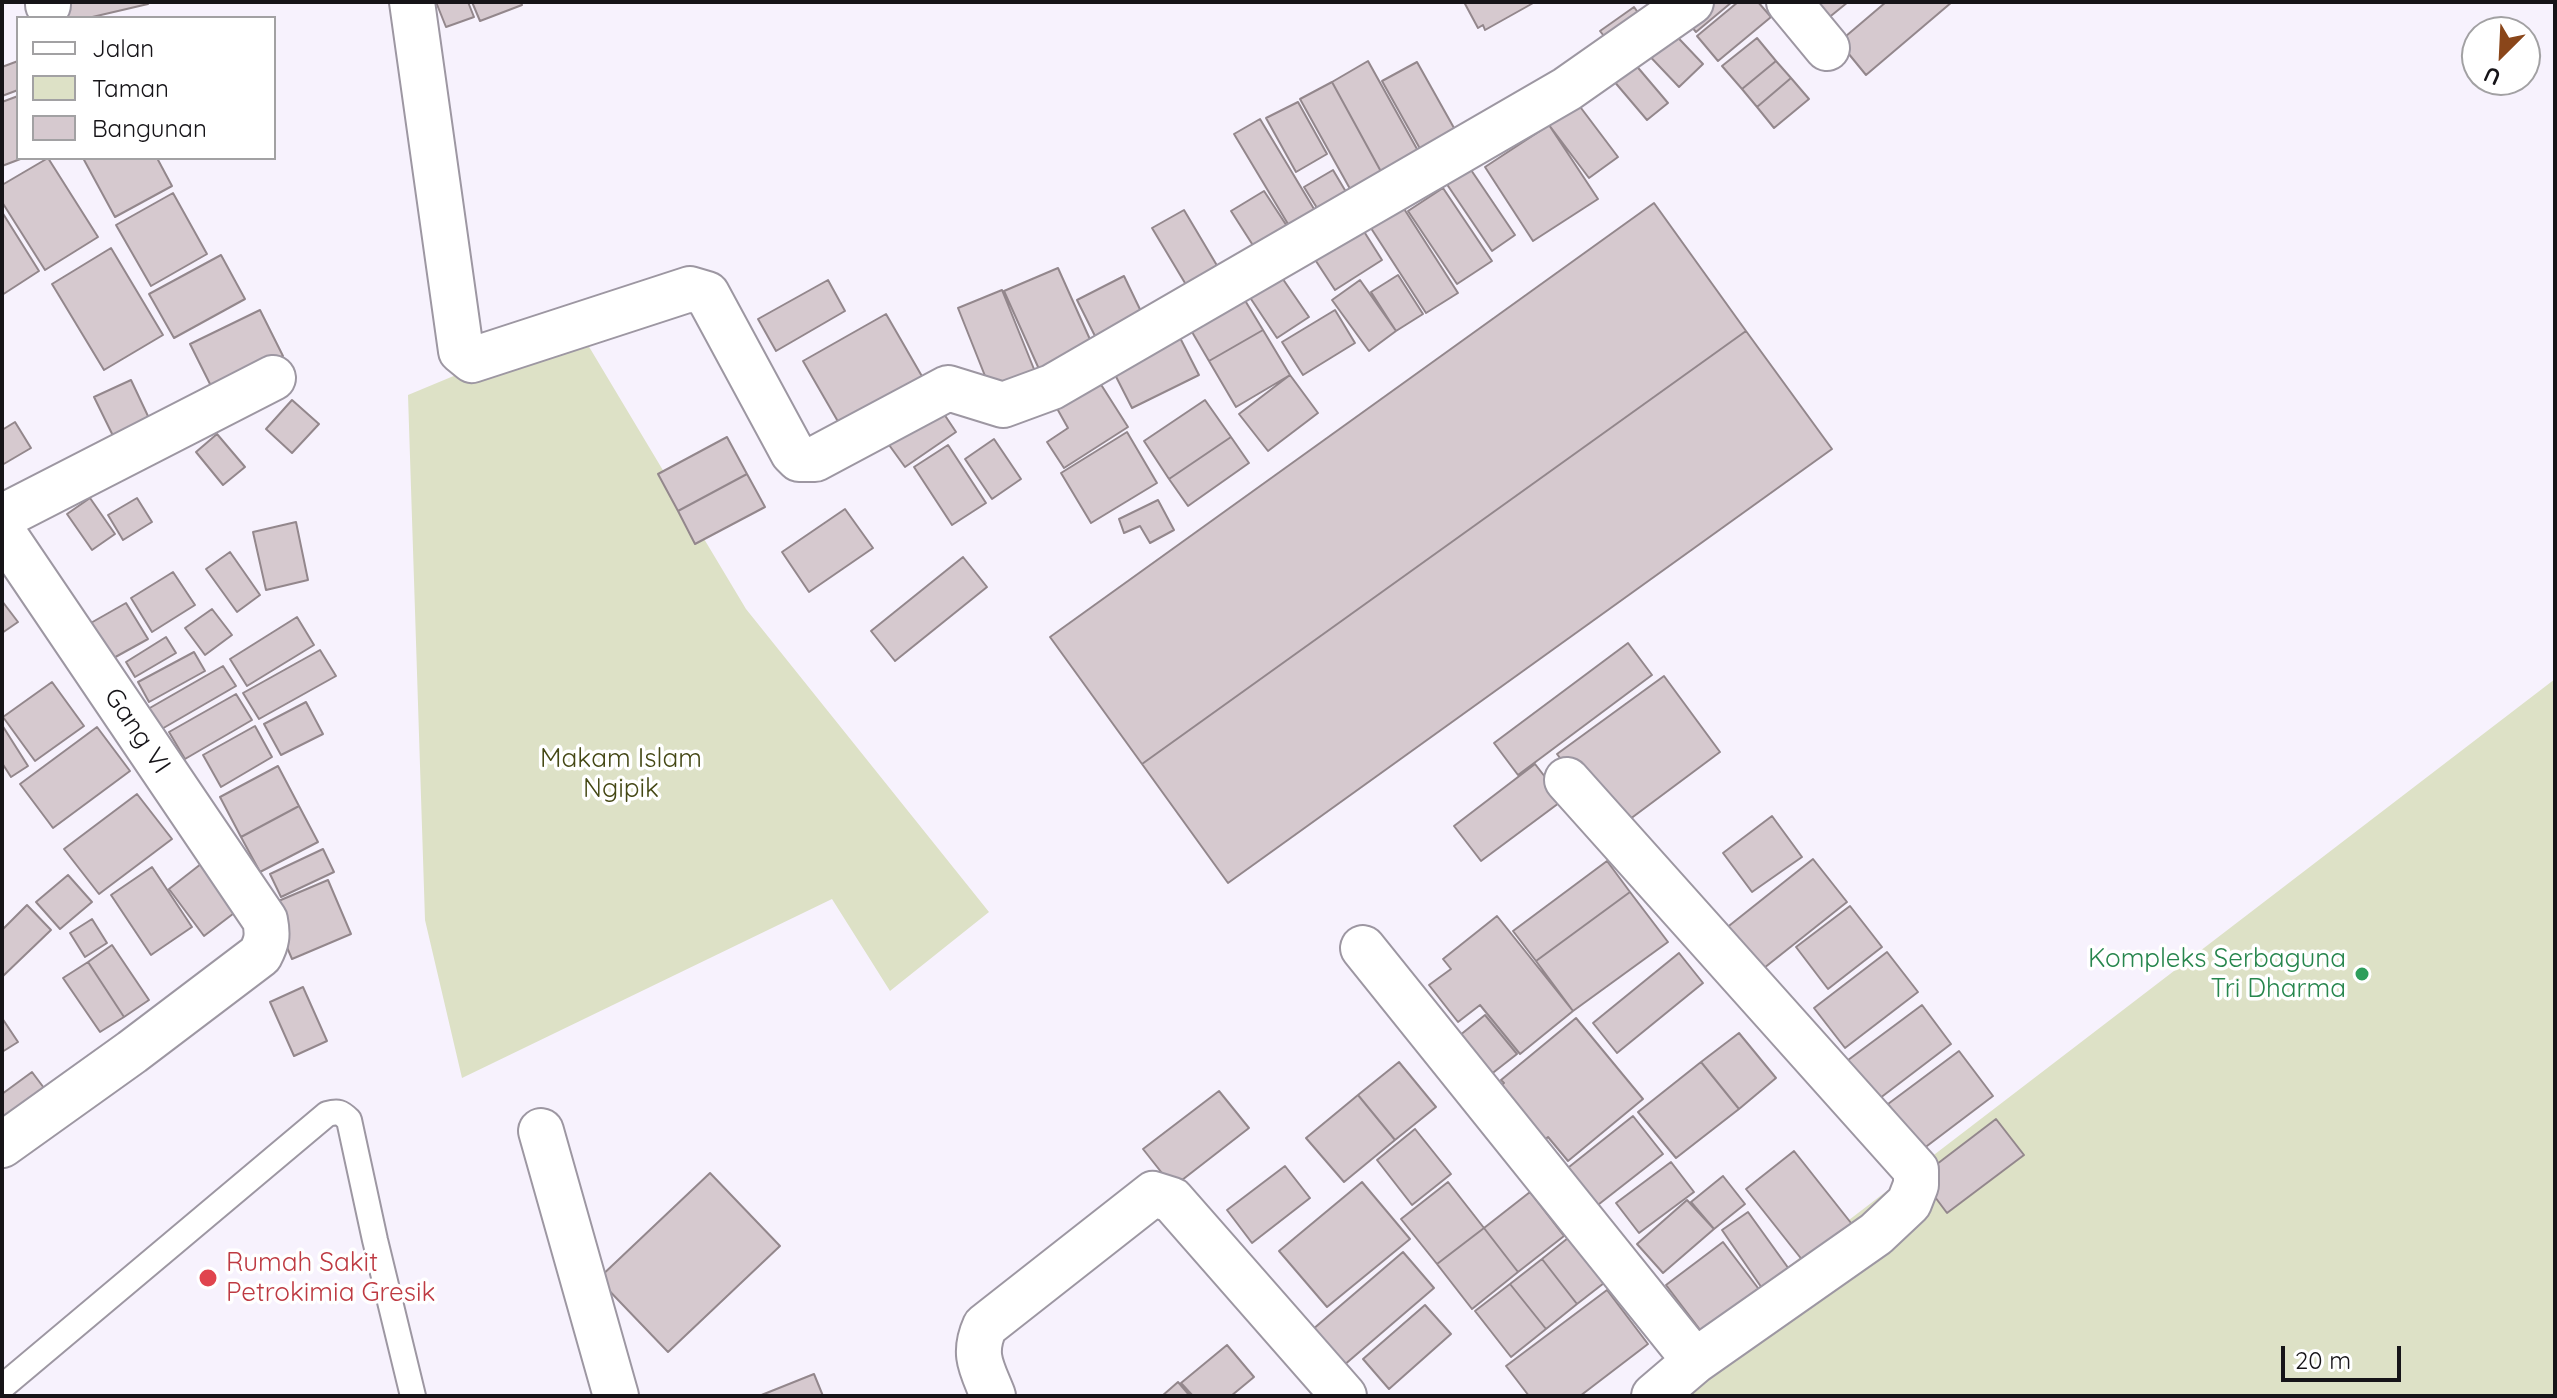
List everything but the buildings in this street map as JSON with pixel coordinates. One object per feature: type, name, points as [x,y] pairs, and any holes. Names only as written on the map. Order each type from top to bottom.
[{"type":"street","points":[[412,2],[461,351],[472,360],[690,289],[699,290],[707,294],[793,453],[799,459],[815,459],[948,388],[1003,405],[1052,387],[1567,89],[1691,2]]},
{"type":"street","points":[[1789,2],[1827,48]]},
{"type":"street","points":[[2,517],[273,378]]},
{"type":"street","name":"Gang VI","points":[[2,531],[265,920],[268,933],[260,955],[2,1145]]},
{"type":"street","points":[[1567,780],[1916,1170],[1916,1185],[1909,1203],[1876,1234],[1695,1361],[1654,1396]]},
{"type":"street","points":[[1363,948],[1695,1361]]},
{"type":"street","points":[[541,1131],[616,1396]]},
{"type":"street","points":[[993,1396],[977,1356],[978,1342],[985,1326],[1153,1194],[1172,1200],[1344,1396]]},
{"type":"lane","points":[[2,1387],[327,1114],[336,1112],[349,1120],[413,1396]]},
{"type":"green space","name":"Makam Islam Ngipik","points":[[576,325],[746,609],[989,912],[890,991],[832,899],[462,1078],[425,920],[408,395]]},
{"type":"green space","name":"Kompleks Serbaguna Tri Dharma","points":[[2555,679],[2555,1396],[1628,1396],[1701,1329],[1785,1269]]},
{"type":"place","name":"Kompleks Serbaguna Tri Dharma","points":[[2362,974]]},
{"type":"place","name":"Rumah Sakit Petrokimia Gresik","points":[[208,1278]]}]
